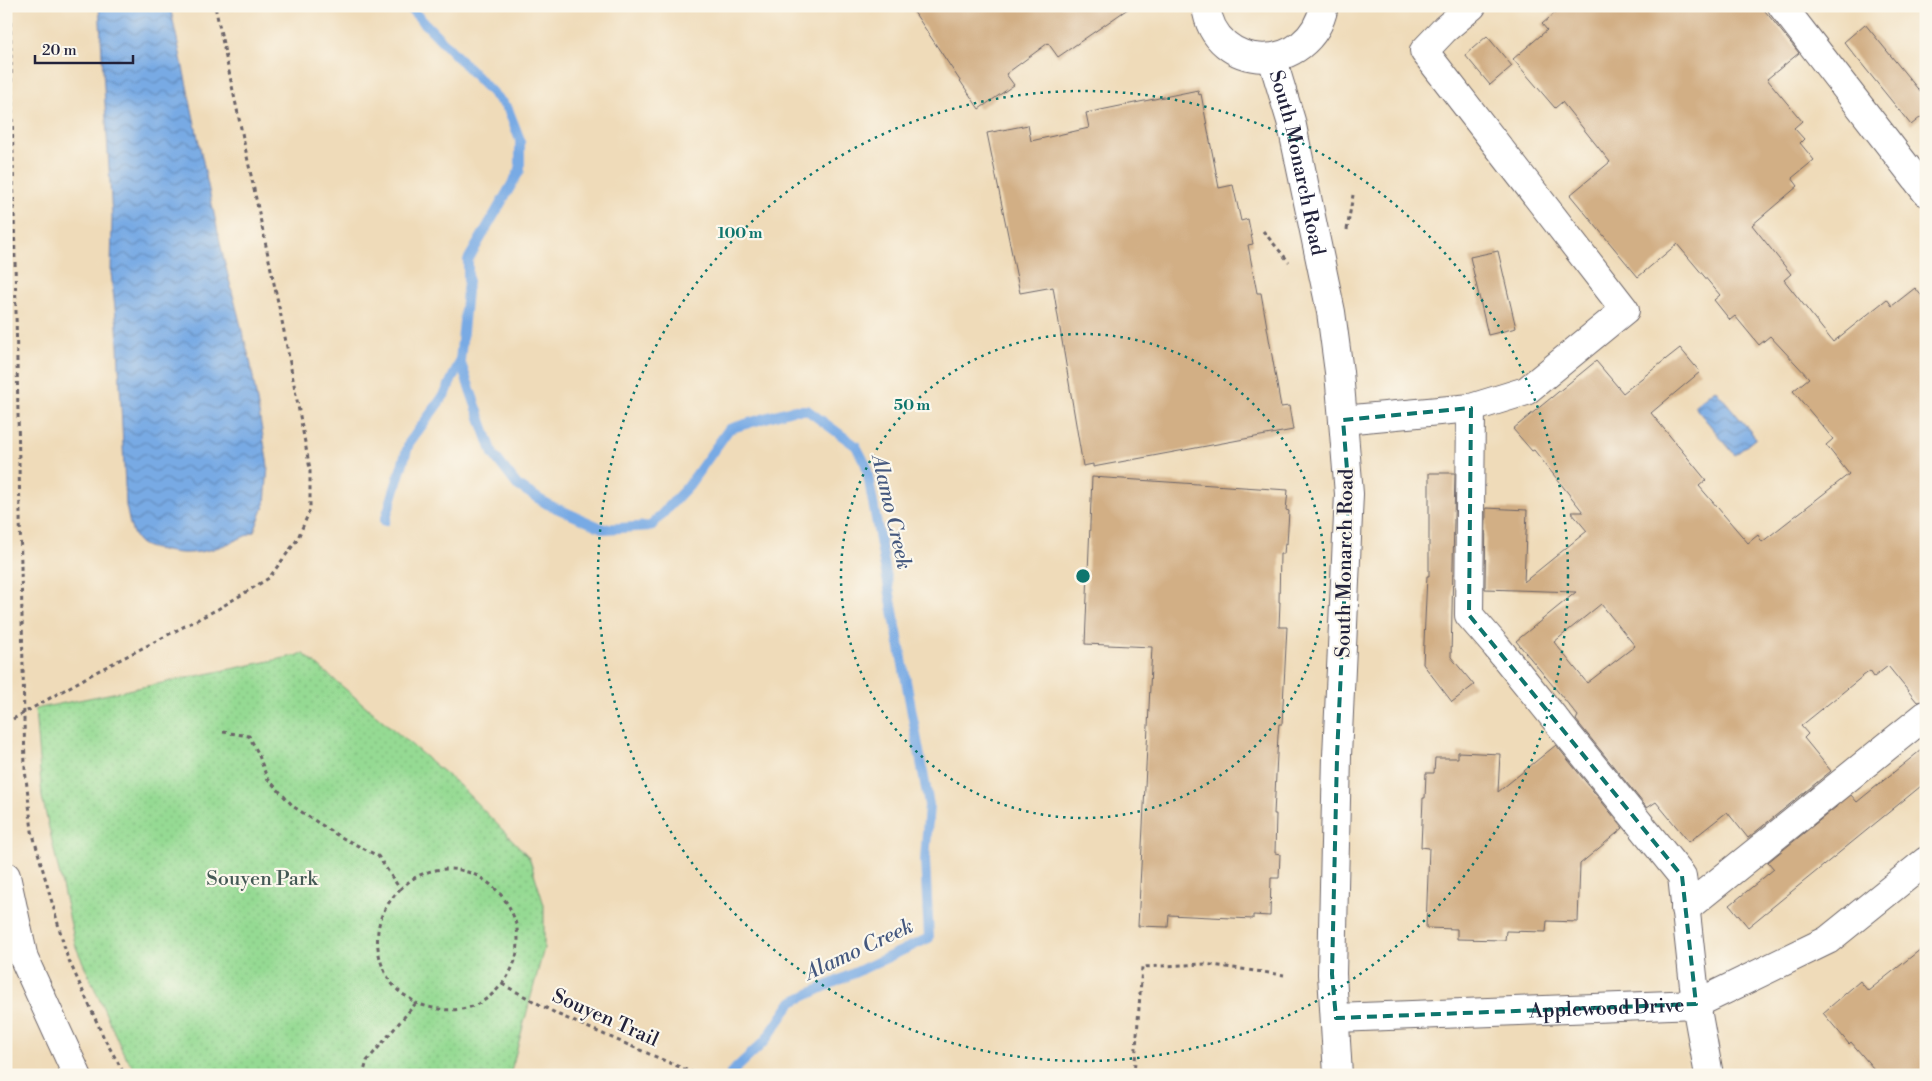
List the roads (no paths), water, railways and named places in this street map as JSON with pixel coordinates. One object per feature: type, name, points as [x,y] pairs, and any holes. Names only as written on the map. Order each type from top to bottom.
[{"type":"street","name":"South Monarch Road","points":[[1206,6],[1211,23],[1218,36],[1230,47],[1242,54],[1257,58],[1272,58],[1286,55],[1298,49],[1316,30],[1324,6]]},
{"type":"street","points":[[1343,420],[1471,408],[1526,391],[1625,310],[1424,51],[1445,29],[1472,6]]},
{"type":"street","points":[[1782,6],[1924,185]]},
{"type":"street","name":"South Monarch Road","points":[[1272,58],[1291,121],[1331,312],[1336,343],[1349,494],[1337,766],[1332,974],[1338,1075]]},
{"type":"street","points":[[1471,408],[1469,615],[1503,654],[1682,876],[1696,1004],[1709,1075]]},
{"type":"street","points":[[1685,909],[1926,715]]},
{"type":"street","name":"Applewood Drive","points":[[1336,1018],[1696,1004],[1828,940],[1926,861]]},
{"type":"street","points":[[6,876],[24,959],[76,1075]]},
{"type":"water","points":[[99,6],[170,6],[223,256],[251,365],[268,466],[265,504],[254,532],[209,550],[187,553],[174,552],[141,544],[132,530],[126,506],[117,326],[111,273],[112,217]]},
{"type":"water","points":[[1715,389],[1756,438],[1735,455],[1694,406]]},
{"type":"waterway","name":"Alamo Creek","points":[[408,6],[508,109],[520,140],[520,170],[468,260],[468,281],[460,361],[493,454],[517,485],[547,504],[604,529],[651,526],[689,485],[729,429],[792,410],[807,410],[856,446],[866,465],[929,805],[925,860],[929,938],[792,1002],[765,1041],[731,1075]]},
{"type":"waterway","points":[[385,521],[409,443],[445,394],[460,361]]},
{"type":"park label","name":"Souyen Park","points":[[262,878]]}]
